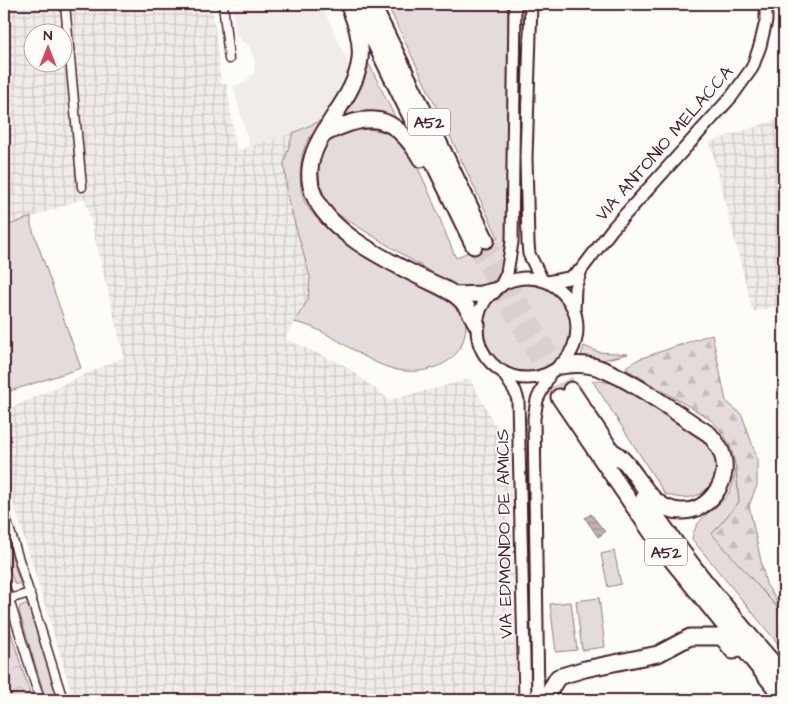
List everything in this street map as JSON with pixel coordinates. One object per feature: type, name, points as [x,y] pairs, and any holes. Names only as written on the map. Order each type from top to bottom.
[{"type":"highway","points":[[348,4],[358,33],[360,59],[354,84],[315,149],[309,164],[309,180],[323,212],[353,239],[386,259],[455,295],[470,311],[477,326]]},
{"type":"highway","name":"A52","points":[[356,4],[447,192],[480,243],[435,135],[372,4]]},
{"type":"highway","points":[[380,4],[412,71],[435,135]]},
{"type":"highway","points":[[324,134],[361,119],[376,120],[390,124],[410,142],[437,188],[447,192]]},
{"type":"highway","points":[[455,295],[481,294],[497,288]]},
{"type":"highway","points":[[555,369],[582,364],[598,368],[621,378],[709,434],[718,444],[724,458],[721,483],[715,494],[705,504],[695,510],[668,509],[658,504],[622,457],[612,451]]},
{"type":"highway","name":"A52","points":[[784,675],[749,635],[670,537],[612,451],[565,393],[662,548],[784,699]]},
{"type":"highway","points":[[544,700],[550,687],[558,677],[585,669],[658,654],[690,638],[706,636],[722,637],[776,700]]},
{"type":"main road","points":[[515,4],[512,242],[507,273],[482,307],[477,326],[481,348],[496,367],[502,372],[520,378],[529,378],[555,369],[575,344],[578,326],[574,310],[564,294],[545,281],[529,254],[526,157],[531,4]]},
{"type":"main road","name":"VIA ANTONIO MELACCA","points":[[545,281],[569,278],[581,270],[614,228],[742,82],[752,68],[760,46],[766,4]]},
{"type":"main road","name":"VIA ANTONIO MELACCA","points":[[574,310],[575,288],[581,270]]},
{"type":"main road","points":[[497,288],[520,278],[545,281]]},
{"type":"main road","name":"VIA EDMONDO DE AMICIS","points":[[538,700],[534,418],[536,400],[555,369]]},
{"type":"main road","name":"VIA EDMONDO DE AMICIS","points":[[502,372],[515,391],[518,400],[525,700]]},
{"type":"street","points":[[65,4],[82,187]]},
{"type":"street","points":[[222,4],[229,58]]},
{"type":"street","points":[[4,512],[63,700]]},
{"type":"street","points":[[4,583],[40,700]]},
{"type":"street","points":[[9,599],[30,593]]},
{"type":"shaded area","points":[[4,4],[212,4],[221,84],[227,84],[236,151],[293,133],[284,163],[288,199],[310,277],[308,300],[297,315],[285,339],[344,365],[390,400],[470,379],[510,452],[516,700],[74,700],[4,472],[4,411],[124,357],[85,198],[4,227]]},
{"type":"shaded area","points":[[232,4],[321,4],[350,67],[322,120],[293,133],[250,147],[233,86],[245,82],[254,73],[255,61],[249,46],[236,36]]},
{"type":"shaded area","points":[[784,117],[784,304],[753,312],[710,142]]},
{"type":"shaded area","points":[[591,514],[605,532],[598,537],[585,518]]},
{"type":"green space","points":[[387,4],[508,4],[509,148],[506,231],[502,260],[497,277],[484,286],[458,289],[336,213],[325,197],[320,181],[319,166],[323,152],[332,140],[344,133],[360,129],[380,131],[393,136],[403,144],[418,168],[456,258],[498,237]]},
{"type":"green space","points":[[365,63],[369,64],[396,119],[394,121],[343,118],[342,114],[360,85],[365,73]]},
{"type":"green space","points":[[322,120],[307,142],[302,155],[300,170],[304,200],[317,219],[333,233],[375,261],[456,306],[466,316],[466,331],[462,344],[455,355],[443,364],[422,371],[402,371],[383,366],[313,328],[294,322],[308,300],[310,277],[288,199],[284,163],[293,133]]},
{"type":"green space","points":[[31,217],[31,225],[81,368],[4,393],[4,227]]},
{"type":"green space","points":[[527,283],[544,286],[559,296],[569,311],[572,328],[569,345],[559,360],[544,370],[527,373],[510,370],[495,360],[485,345],[482,328],[485,311],[495,296],[510,286]]},
{"type":"green space","points":[[712,334],[726,401],[742,415],[757,458],[757,485],[749,506],[766,584],[780,605],[784,604],[784,615],[712,534],[739,502],[735,465],[729,443],[723,433],[705,416],[626,369],[627,366],[639,359]]},
{"type":"green space","points":[[584,346],[598,352],[628,354],[603,360],[581,356]]},
{"type":"green space","points":[[592,380],[614,383],[712,445],[716,458],[716,470],[714,480],[708,488],[700,494],[690,497],[665,494]]},
{"type":"green space","points":[[736,467],[739,502],[713,534],[784,615],[784,651],[692,539],[701,520],[728,494],[733,483]]},
{"type":"green space","points":[[4,532],[20,583],[15,585],[4,554]]},
{"type":"green space","points":[[614,551],[621,584],[608,587],[601,554]]},
{"type":"green space","points":[[599,598],[605,647],[582,650],[576,601]]},
{"type":"green space","points":[[571,602],[577,650],[556,652],[550,604]]},
{"type":"green space","points":[[25,604],[30,609],[58,700],[46,700],[19,611],[20,606]]},
{"type":"green space","points":[[4,610],[32,700],[4,700]]},
{"type":"tunnel","points":[[486,240],[571,390]]},
{"type":"tunnel","points":[[474,246],[559,397]]}]
